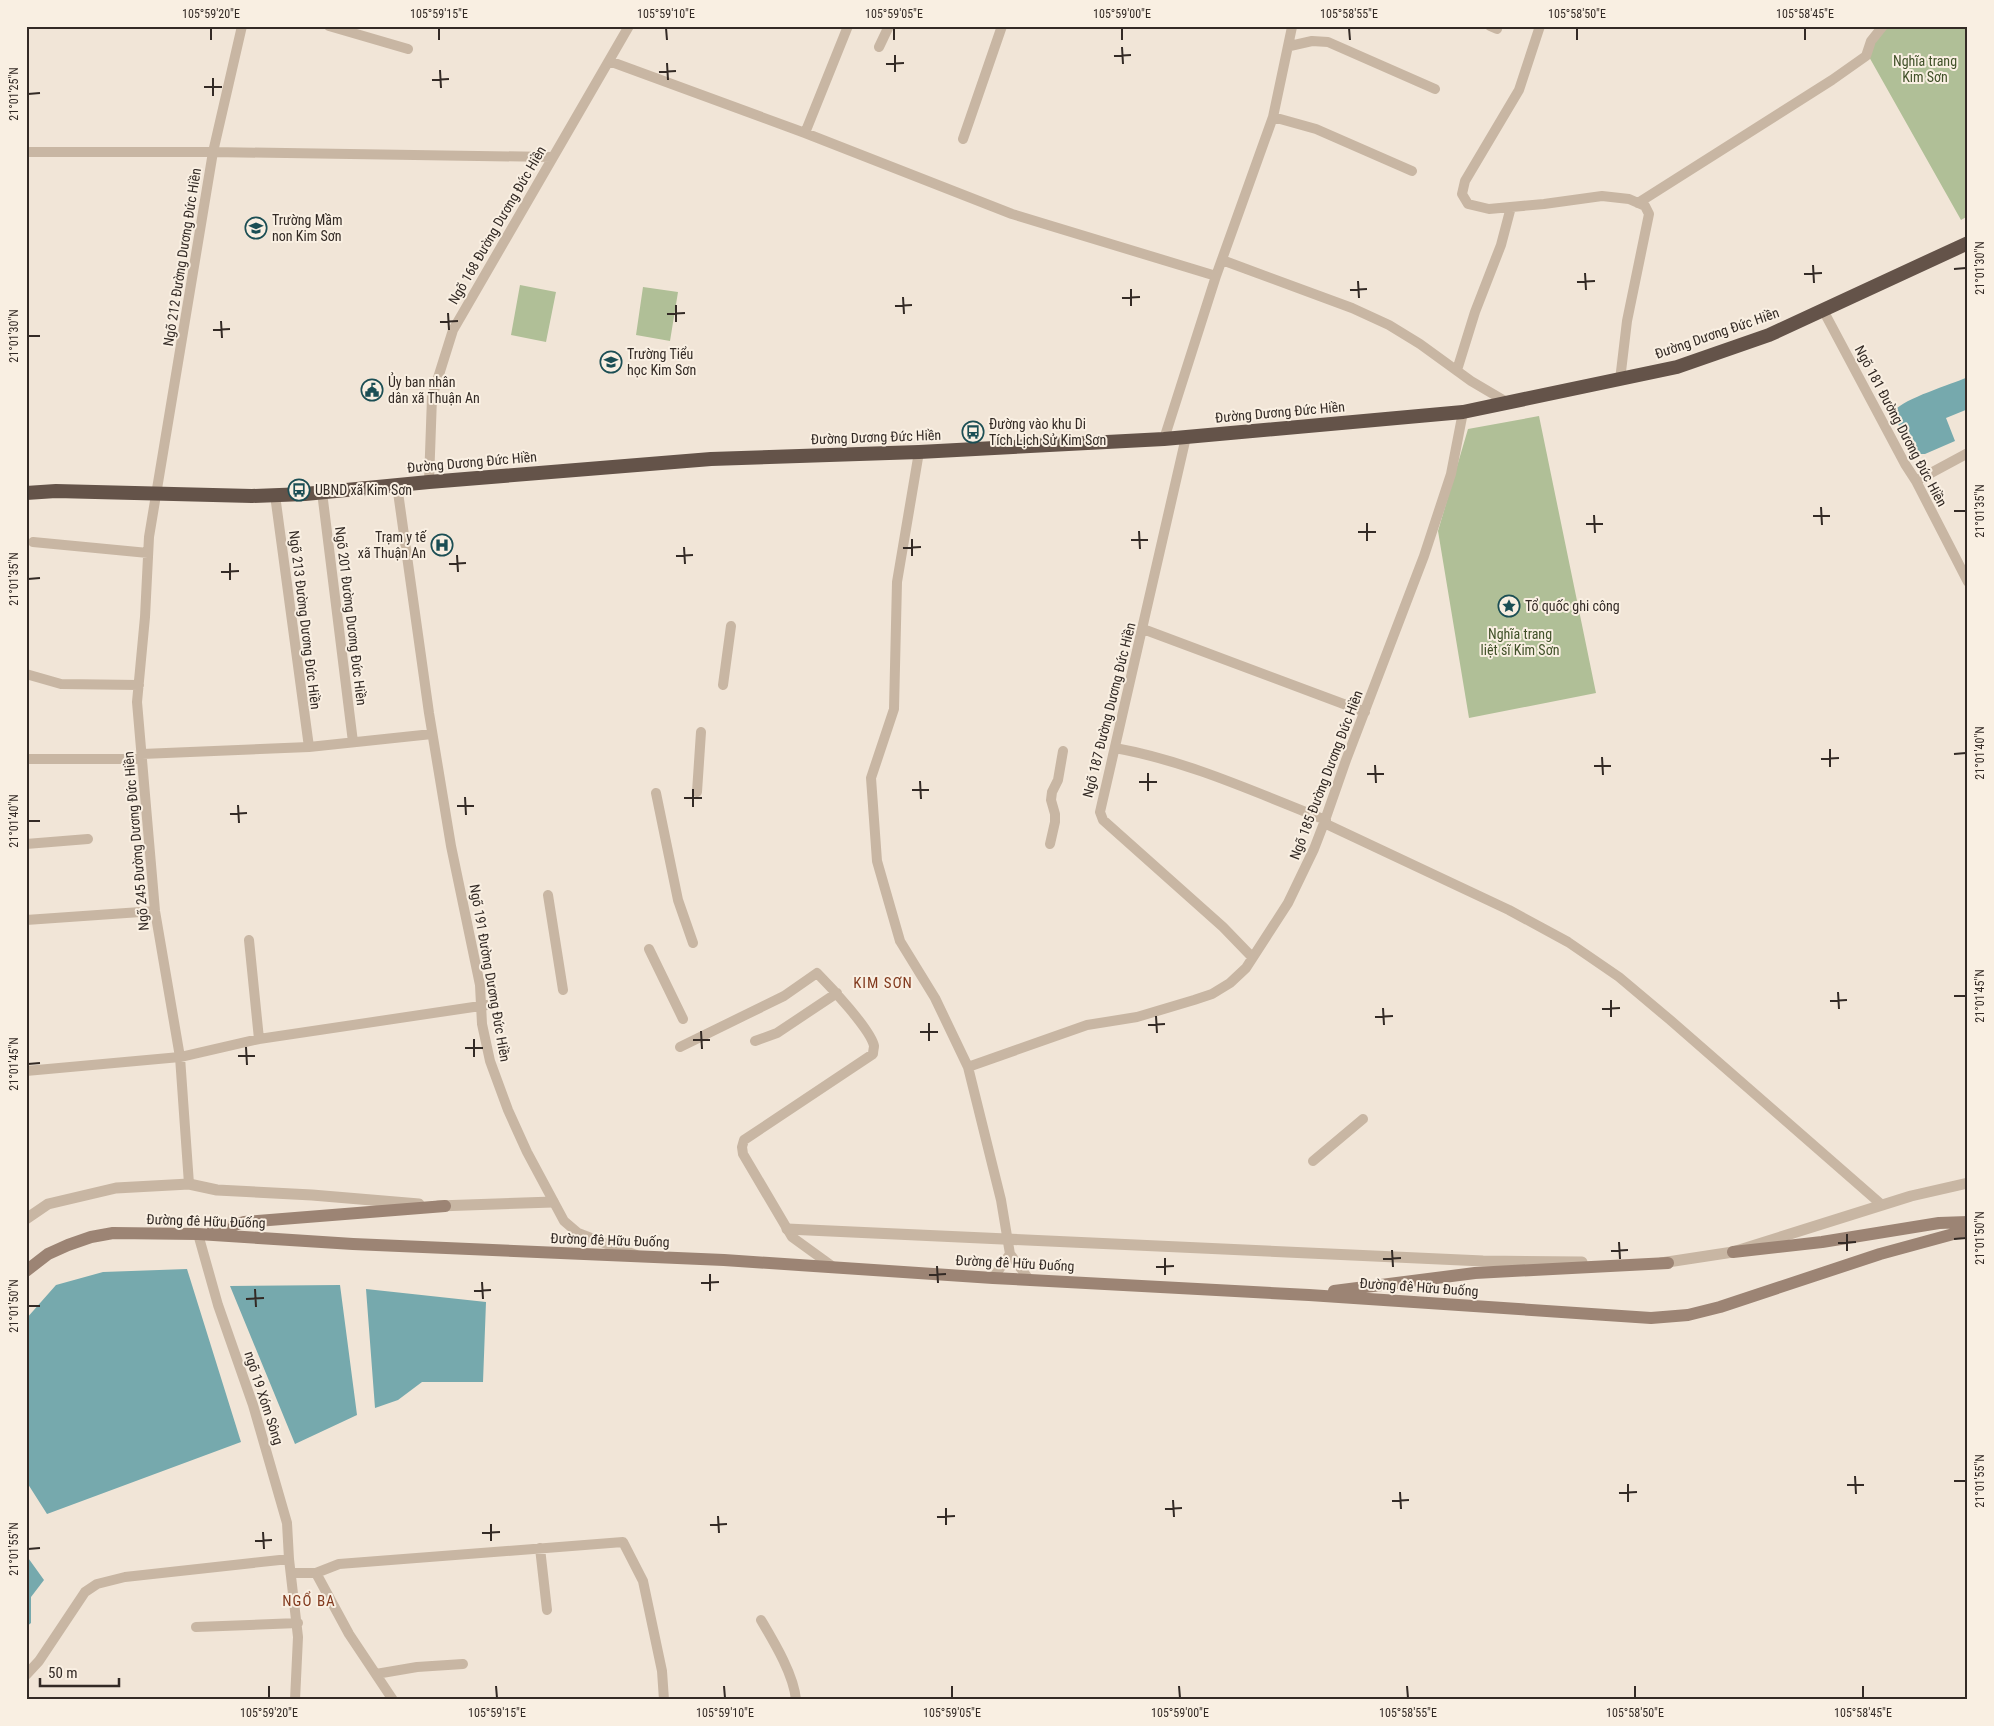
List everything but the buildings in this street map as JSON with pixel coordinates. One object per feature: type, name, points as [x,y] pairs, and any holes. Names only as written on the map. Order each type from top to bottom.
[{"type":"highway","name":"Đường Dương Đức Hiền","points":[[26,493],[56,490],[157,494],[275,495],[712,459],[919,452],[1164,439],[1463,412],[1510,404],[1677,367],[1769,334],[1968,243]]},
{"type":"main road","points":[[203,1234],[244,1222],[445,1206]]},
{"type":"main road","points":[[1733,1252],[1822,1242],[1939,1223],[1968,1222]]},
{"type":"main road","name":"Đường đê Hữu Đuống","points":[[26,1271],[48,1254],[68,1245],[113,1233],[203,1234],[353,1244],[832,1266],[993,1278],[1028,1278],[1641,1317],[1688,1315],[1720,1307],[1880,1254],[1968,1230]]},
{"type":"main road","points":[[1309,1295],[1475,1273],[1668,1263]]},
{"type":"street","name":"Ngõ 212 Đường Dương Đức Hiền","points":[[157,494],[213,152],[242,26]]},
{"type":"street","points":[[328,26],[408,49]]},
{"type":"street","name":"Ngõ 168 Đường Dương Đức Hiền","points":[[429,482],[432,397],[453,330],[629,26]]},
{"type":"street","points":[[805,133],[848,26]]},
{"type":"street","points":[[879,47],[889,26]]},
{"type":"street","points":[[963,139],[1002,26]]},
{"type":"street","points":[[1540,26],[1519,90],[1465,181],[1462,194],[1468,204],[1489,209],[1602,196],[1629,199],[1645,206],[1649,214],[1627,321],[1620,380]]},
{"type":"street","points":[[1638,203],[1832,80],[1866,56],[1871,41],[1883,26]]},
{"type":"street","points":[[1164,439],[1216,276],[1273,117],[1290,46],[1292,27]]},
{"type":"street","points":[[1290,46],[1312,41],[1328,42],[1435,89]]},
{"type":"street","points":[[608,61],[805,133],[1012,214],[1216,276]]},
{"type":"street","points":[[1273,117],[1316,129],[1412,171]]},
{"type":"street","points":[[26,152],[213,152],[552,157]]},
{"type":"street","points":[[1457,370],[1475,312],[1501,245],[1511,207]]},
{"type":"street","points":[[1222,260],[1352,308],[1388,325],[1457,370],[1470,381],[1510,404]]},
{"type":"street","name":"Ngõ 181 Đường Dương Đức Hiền","points":[[1823,310],[1905,464],[1916,481],[1968,582]]},
{"type":"street","name":"Ngõ 185 Đường Dương Đức Hiền","points":[[968,1067],[1087,1025],[1138,1018],[1212,994],[1236,978],[1246,968],[1288,903],[1325,822],[1346,760],[1424,556],[1448,484],[1463,412]]},
{"type":"street","name":"Ngõ 187 Đường Dương Đức Hiền","points":[[1186,437],[1100,812],[1102,820],[1222,927],[1252,957]]},
{"type":"street","points":[[919,452],[897,582],[894,709],[871,778],[877,861],[900,941],[935,998],[968,1067],[1001,1200],[1010,1254],[1028,1278]]},
{"type":"street","points":[[1916,481],[1968,453]]},
{"type":"street","name":"Ngõ 191 Đường Dương Đức Hiền","points":[[397,485],[432,734],[451,846],[484,1005],[482,1024],[490,1061],[508,1110],[564,1221],[574,1231],[638,1256]]},
{"type":"street","name":"Ngõ 201 Đường Dương Đức Hiền","points":[[322,492],[354,742]]},
{"type":"street","name":"Ngõ 245 Đường Dương Đức Hiền","points":[[157,494],[149,537],[137,702],[155,911],[180,1057],[189,1184]]},
{"type":"street","name":"Ngõ 213 Đường Dương Đức Hiền","points":[[275,495],[309,748]]},
{"type":"street","points":[[33,542],[148,553]]},
{"type":"street","points":[[723,685],[731,626]]},
{"type":"street","points":[[1143,629],[1365,712]]},
{"type":"street","points":[[26,674],[61,684],[139,685]]},
{"type":"street","points":[[697,792],[701,732]]},
{"type":"street","points":[[26,759],[142,757],[309,748],[432,734]]},
{"type":"street","points":[[1115,748],[1150,755],[1197,770],[1325,822],[1509,910],[1575,947],[1619,977],[1669,1019],[1882,1206]]},
{"type":"street","points":[[1050,844],[1055,822],[1051,800],[1052,792],[1058,780],[1063,751]]},
{"type":"street","points":[[656,793],[678,900],[693,943]]},
{"type":"street","points":[[26,844],[88,839]]},
{"type":"street","points":[[548,895],[563,990]]},
{"type":"street","points":[[26,920],[155,911]]},
{"type":"street","points":[[249,940],[259,1039]]},
{"type":"street","points":[[649,949],[683,1019]]},
{"type":"street","points":[[680,1047],[784,996],[817,974],[837,993],[866,1032],[874,1045],[873,1054],[744,1140],[742,1147],[743,1154],[792,1237],[832,1266]]},
{"type":"street","points":[[755,1041],[777,1033],[837,993]]},
{"type":"street","points":[[26,1071],[180,1057],[259,1039],[484,1005]]},
{"type":"street","points":[[1313,1161],[1364,1119]]},
{"type":"street","points":[[787,1230],[1483,1261],[1668,1263],[1733,1252],[1882,1206],[1968,1183]]},
{"type":"street","points":[[26,1218],[48,1204],[116,1188],[189,1184],[217,1190],[312,1195],[445,1206],[554,1202]]},
{"type":"street","name":"ngõ 19 Xóm Sông","points":[[203,1234],[218,1305],[254,1404],[287,1523],[289,1559],[298,1623],[299,1647],[295,1700]]},
{"type":"street","points":[[993,1278],[1010,1254]]},
{"type":"street","points":[[292,1572],[316,1573],[338,1564],[623,1542],[643,1581],[662,1671],[664,1700]]},
{"type":"street","points":[[540,1548],[547,1610]]},
{"type":"street","points":[[26,1675],[40,1661],[85,1592],[97,1584],[125,1577],[289,1559]]},
{"type":"street","points":[[316,1573],[349,1634],[394,1700]]},
{"type":"street","points":[[761,1620],[792,1682],[796,1700]]},
{"type":"street","points":[[196,1627],[298,1623]]},
{"type":"street","points":[[376,1674],[417,1667],[463,1664]]},
{"type":"green space","name":"Nghĩa trang Kim Sơn","points":[[1883,26],[1968,26],[1968,216],[1961,220],[1868,55]]},
{"type":"green space","points":[[520,285],[556,292],[546,342],[511,335]]},
{"type":"green space","points":[[643,287],[678,292],[670,341],[636,335]]},
{"type":"green space","name":"Nghĩa trang liệt sĩ Kim Sơn","points":[[1539,416],[1596,693],[1469,718],[1438,531],[1468,429]]},
{"type":"water","points":[[1968,377],[1968,409],[1946,418],[1955,441],[1925,454],[1917,454],[1909,446],[1894,416],[1894,411],[1908,401]]},
{"type":"water","points":[[187,1269],[241,1442],[47,1514],[26,1481],[26,1319],[56,1285],[103,1272]]},
{"type":"water","points":[[340,1285],[357,1415],[295,1444],[230,1286]]},
{"type":"water","points":[[366,1289],[486,1302],[483,1382],[422,1382],[398,1400],[375,1408]]},
{"type":"water","points":[[26,1555],[44,1580],[31,1597],[31,1623],[26,1627]]},
{"type":"place","name":"Trường Mầm non Kim Sơn","points":[[256,228]]},
{"type":"place","name":"Trường Tiểu học Kim Sơn","points":[[611,362]]},
{"type":"place","name":"Ủy ban nhân dân xã Thuận An","points":[[372,390]]},
{"type":"place","name":"Đường vào khu Di Tích Lịch Sử Kim Sơn","points":[[973,432]]},
{"type":"place","name":"UBND xã Kim Sơn","points":[[299,490]]},
{"type":"place","name":"Trạm y tế xã Thuận An","points":[[442,545]]},
{"type":"place","name":"Tổ quốc ghi công","points":[[1509,606]]},
{"type":"district","name":"KIM SƠN","points":[[883,983]]},
{"type":"district","name":"NGỔ BA","points":[[309,1601]]}]
